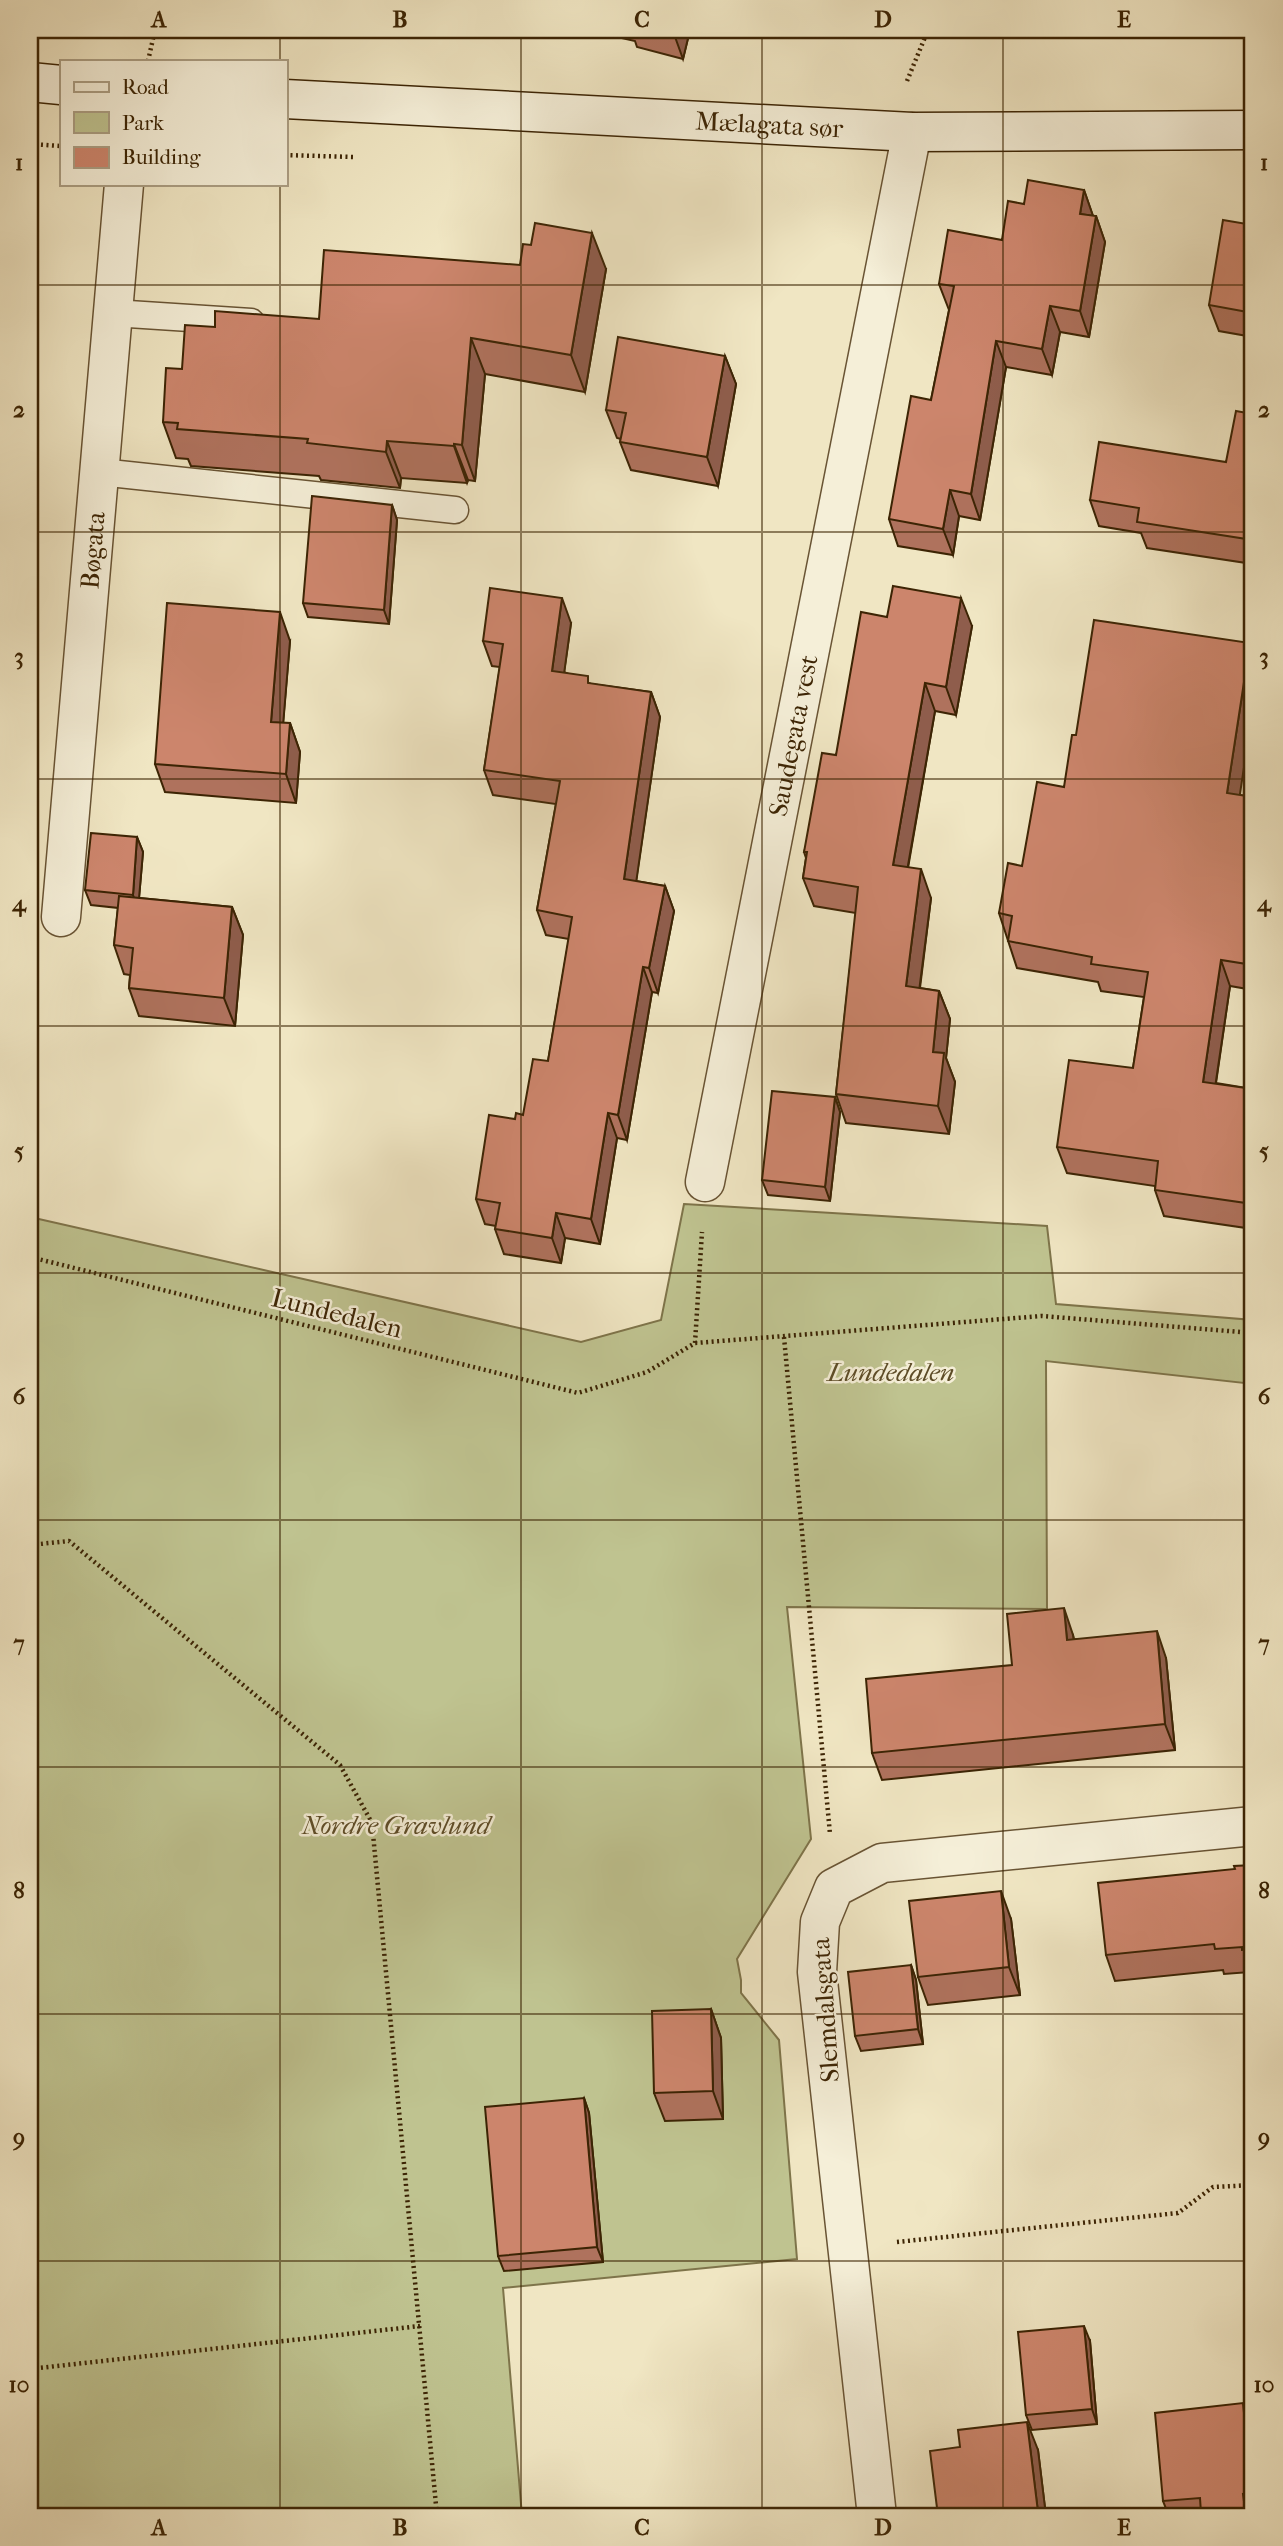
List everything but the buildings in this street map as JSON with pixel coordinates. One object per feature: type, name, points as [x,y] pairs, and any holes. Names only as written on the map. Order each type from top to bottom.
[{"type":"street","points":[[30,82],[60,85]]},
{"type":"street","name":"Mælagata sør","points":[[287,99],[912,132],[1253,130]]},
{"type":"street","name":"Saudegata vest","points":[[705,1182],[912,132]]},
{"type":"street","name":"Bøgata","points":[[61,916],[124,186]]},
{"type":"street","points":[[834,1888],[882,1863],[1253,1826]]},
{"type":"street","name":"Slemdalsgata","points":[[834,1888],[820,1922],[817,1972],[877,2516]]},
{"type":"lane","points":[[113,313],[275,324]]},
{"type":"lane","points":[[100,472],[455,510]]},
{"type":"path","points":[[148,60],[155,30]]},
{"type":"path","points":[[30,144],[60,146]]},
{"type":"path","points":[[695,1343],[705,1182]]},
{"type":"path","name":"Lundedalen","points":[[30,1257],[578,1393],[647,1372],[695,1343],[1042,1316],[1253,1333]]},
{"type":"path","points":[[784,1337],[834,1888]]},
{"type":"path","points":[[30,1545],[69,1541],[340,1765],[372,1823],[437,2516]]},
{"type":"path","points":[[848,2247],[1178,2213],[1213,2187],[1253,2185]]},
{"type":"path","points":[[30,2369],[421,2326]]},
{"type":"green space","name":"Nordre Gravlund","points":[[684,1204],[1047,1226],[1056,1304],[1253,1320],[1253,1384],[1046,1361],[1047,1609],[787,1607],[811,1839],[737,1959],[741,1993],[779,2040],[797,2259],[503,2288],[522,2516],[30,2516],[30,1217],[581,1342],[661,1320]]}]
